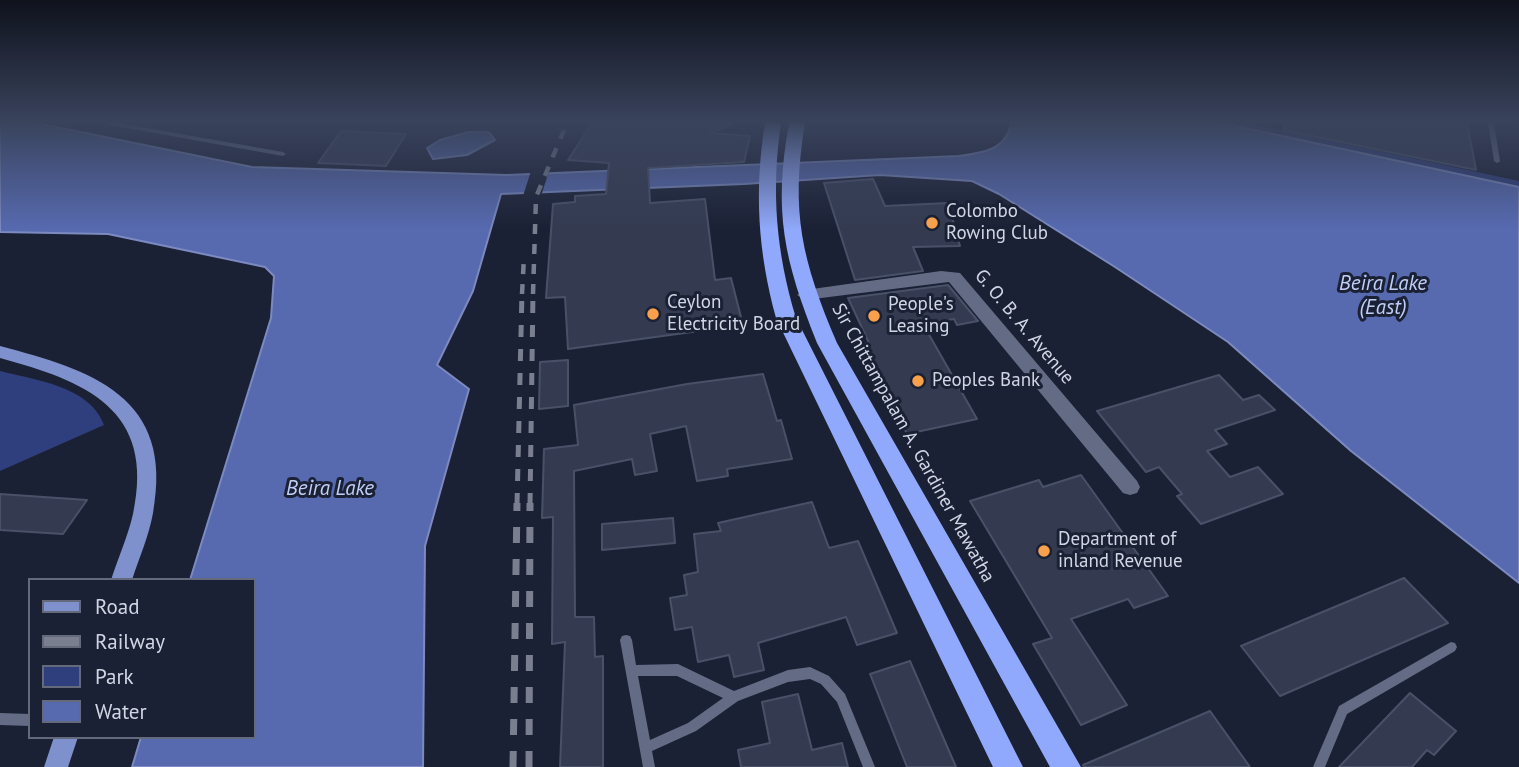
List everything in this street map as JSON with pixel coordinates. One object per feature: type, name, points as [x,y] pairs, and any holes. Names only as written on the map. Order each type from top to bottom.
[{"type":"highway","name":"Sir Chittampalam A. Gardiner Mawatha","points":[[767,159],[805,295],[827,343],[1066,767]]},
{"type":"highway","name":"Sir Chittampalam A. Gardiner Mawatha","points":[[790,159],[776,188],[767,244],[786,318],[1008,767]]},
{"type":"main road","points":[[0,352],[62,369],[109,392],[133,417],[145,450],[146,482],[143,517],[122,578]]},
{"type":"main road","points":[[56,767],[65,739]]},
{"type":"street","name":"G. O. B. A. Avenue","points":[[805,295],[941,276],[954,277],[1130,488]]},
{"type":"lane","points":[[625,640],[649,767]]},
{"type":"lane","points":[[1319,767],[1343,710],[1451,647]]},
{"type":"lane","points":[[632,671],[678,670],[734,697]]},
{"type":"lane","points":[[647,747],[692,727],[734,697],[788,676],[810,673],[825,680],[841,698],[869,767]]},
{"type":"lane","points":[[0,719],[28,720]]},
{"type":"green space","points":[[1388,159],[1415,159],[1519,181],[1519,187]]},
{"type":"green space","points":[[0,371],[45,382],[74,393],[87,401],[104,425],[0,471]]},
{"type":"water","points":[[0,159],[212,159],[252,167],[507,175],[893,159],[1388,159],[1519,187],[1519,583],[1351,451],[1228,342],[999,194],[972,181],[880,175],[744,184],[501,194],[473,291],[437,365],[469,389],[425,546],[423,767],[132,767],[140,739],[256,739],[256,578],[191,578],[271,318],[274,276],[265,267],[108,234],[0,232]]},
{"type":"pier","points":[[531,171],[549,171],[541,196],[523,196]]},
{"type":"building","points":[[321,159],[391,159],[386,166],[318,163]]},
{"type":"building","points":[[745,159],[744,162],[648,168],[650,203],[705,199],[715,280],[731,278],[743,325],[568,349],[565,297],[546,298],[553,204],[575,202],[575,196],[606,194],[609,163],[568,160]]},
{"type":"building","points":[[1422,159],[1474,159],[1476,170]]},
{"type":"building","points":[[873,179],[885,206],[948,203],[960,246],[913,247],[923,271],[855,280],[824,183]]},
{"type":"building","name":"Peoples Bank","points":[[948,285],[978,321],[957,325],[954,319],[923,324],[977,419],[907,434],[862,344],[869,343],[848,298]]},
{"type":"building","points":[[568,360],[568,406],[539,409],[540,362]]},
{"type":"building","points":[[763,374],[777,421],[781,420],[792,459],[727,469],[728,476],[697,481],[686,426],[650,434],[657,471],[635,475],[632,459],[574,471],[575,617],[594,617],[595,657],[603,656],[603,767],[560,767],[565,642],[552,644],[553,517],[542,518],[544,449],[578,445],[574,405],[687,384]]},
{"type":"building","points":[[1219,375],[1243,400],[1259,395],[1275,410],[1215,430],[1227,444],[1207,451],[1230,477],[1258,467],[1283,494],[1201,524],[1177,496],[1182,494],[1159,467],[1146,472],[1097,411]]},
{"type":"building","points":[[1081,475],[1168,596],[1134,608],[1128,599],[1071,619],[1127,705],[1081,725],[1033,644],[1052,638],[970,501],[1039,480],[1043,487]]},
{"type":"building","points":[[0,494],[87,500],[63,534],[0,530]]},
{"type":"building","points":[[812,502],[829,548],[858,541],[897,633],[857,645],[846,617],[758,643],[764,670],[734,677],[729,655],[698,662],[692,627],[675,630],[670,598],[687,595],[684,575],[698,572],[694,534],[721,531],[718,523]]},
{"type":"building","points":[[673,518],[675,543],[602,550],[602,524]]},
{"type":"building","points":[[1404,578],[1448,623],[1280,696],[1241,646]]},
{"type":"building","points":[[910,661],[956,767],[907,767],[870,674]]},
{"type":"building","points":[[1410,693],[1456,731],[1434,755],[1427,750],[1412,767],[1339,767]]},
{"type":"building","points":[[798,694],[812,750],[842,743],[848,767],[741,767],[738,750],[770,743],[762,702]]},
{"type":"building","points":[[1210,711],[1250,767],[1083,765]]},
{"type":"railway","points":[[533,294],[536,197],[552,159]]},
{"type":"railway","points":[[522,294],[524,257]]},
{"type":"railway","points":[[517,505],[522,292]]},
{"type":"railway","points":[[530,505],[533,292]]},
{"type":"railway","points":[[513,767],[517,503]]},
{"type":"railway","points":[[529,767],[530,503]]},
{"type":"place","name":"Colombo Rowing Club","points":[[932,223]]},
{"type":"place","name":"Ceylon Electricity Board","points":[[653,314]]},
{"type":"place","name":"People's Leasing","points":[[874,316]]},
{"type":"place","name":"Peoples Bank","points":[[918,381]]},
{"type":"place","name":"Department of inland Revenue","points":[[1044,551]]},
{"type":"water label","name":"Beira Lake (East)","points":[[1383,296]]},
{"type":"water label","name":"Beira Lake","points":[[330,489]]}]
